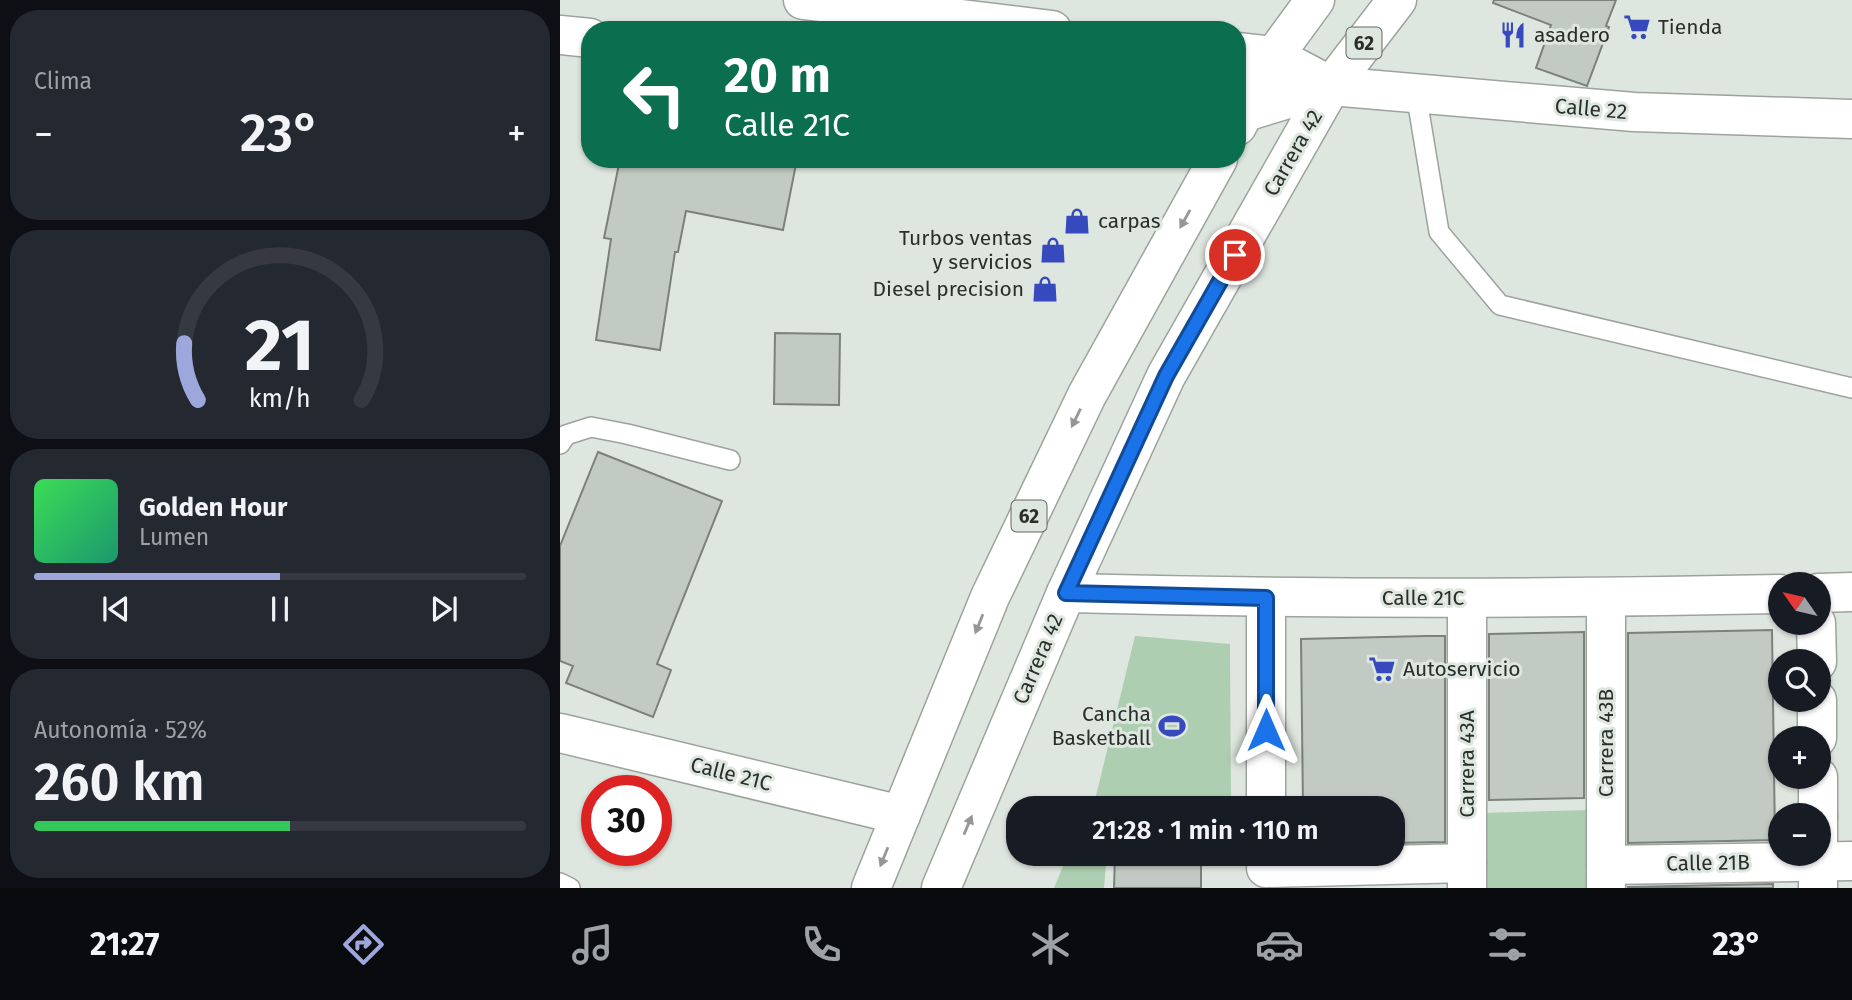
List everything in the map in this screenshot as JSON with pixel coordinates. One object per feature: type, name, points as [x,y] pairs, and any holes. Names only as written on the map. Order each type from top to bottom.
[{"type":"main road","points":[[803,0],[977,21]]},
{"type":"main road","points":[[1246,92],[1255,54],[1315,0]]},
{"type":"main road","name":"Carrera 42","points":[[941,888],[1066,593],[1166,376],[1331,86],[1397,0]]},
{"type":"main road","points":[[560,35],[581,37]]},
{"type":"main road","points":[[1255,54],[1331,86]]},
{"type":"main road","points":[[1246,115],[1331,86]]},
{"type":"main road","name":"Calle 22","points":[[1331,86],[1634,112],[1852,119]]},
{"type":"main road","name":"62","points":[[871,888],[990,597],[1081,407],[1213,168]]},
{"type":"main road","points":[[1831,593],[1852,592]]},
{"type":"main road","name":"Calle 21C","points":[[1066,593],[1467,599],[1768,594]]},
{"type":"main road","points":[[1266,598],[1266,796]]},
{"type":"main road","name":"Carrera 43B","points":[[1606,598],[1606,876]]},
{"type":"main road","name":"Carrera 43A","points":[[1467,599],[1467,875]]},
{"type":"main road","name":"Calle 21C","points":[[560,733],[901,815]]},
{"type":"main road","points":[[1266,870],[1467,875]]},
{"type":"main road","name":"Calle 21B","points":[[1606,876],[1830,870]]},
{"type":"lane","points":[[1416,93],[1439,232],[1500,304],[1852,388]]},
{"type":"lane","points":[[560,444],[566,435],[591,427],[730,460]]},
{"type":"lane","points":[[560,883],[570,888]]},
{"type":"green space","name":"Cancha Basketball","points":[[1135,636],[1230,644],[1231,796],[1096,796]]},
{"type":"green space","points":[[1588,810],[1589,888],[1481,888],[1479,813]]},
{"type":"green space","points":[[1063,866],[1106,866],[1104,888],[1054,888]]},
{"type":"building","points":[[1494,0],[1616,0],[1587,86],[1536,68],[1551,25],[1493,3]]},
{"type":"building","points":[[618,168],[795,168],[783,230],[686,211],[678,252],[675,252],[660,350],[596,340],[611,239],[604,238]]},
{"type":"building","points":[[775,333],[840,334],[839,405],[774,404]]},
{"type":"building","points":[[598,452],[722,501],[657,664],[671,670],[653,717],[566,683],[573,666],[560,661],[560,546]]},
{"type":"building","points":[[1768,630],[1768,635],[1772,635],[1772,649],[1768,649],[1768,712],[1773,712],[1773,726],[1768,726],[1768,789],[1774,789],[1774,803],[1768,803],[1768,840],[1628,843],[1628,633]]},
{"type":"building","points":[[1584,632],[1584,798],[1489,800],[1489,634]]},
{"type":"building","points":[[1445,636],[1445,842],[1405,843],[1405,796],[1303,796],[1301,639]]},
{"type":"building","points":[[1115,866],[1201,866],[1201,888],[1114,888]]},
{"type":"building","points":[[1773,884],[1773,888],[1628,888],[1628,887]]},
{"type":"place","name":"Tienda","points":[[1637,27]]},
{"type":"place","name":"asadero","points":[[1513,35]]},
{"type":"place","name":"carpas","points":[[1077,221]]},
{"type":"place","name":"Turbos ventas y servicios","points":[[1053,250]]},
{"type":"place","name":"Diesel precision","points":[[1045,289]]},
{"type":"place","name":"Autoservicio","points":[[1382,669]]},
{"type":"place","name":"Cancha Basketball","points":[[1172,726]]},
{"type":"route","points":[[1235,255],[1166,376],[1066,593],[1266,598],[1266,730]]}]
